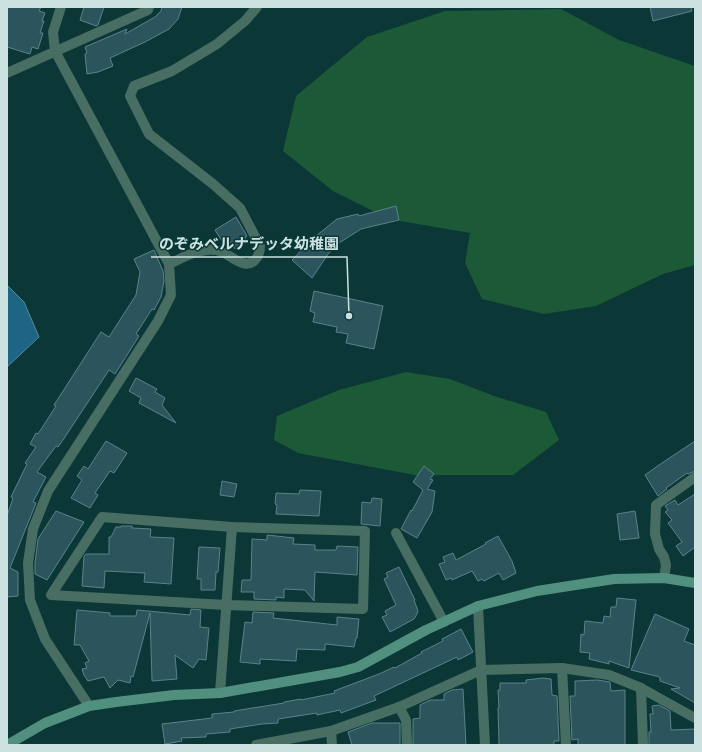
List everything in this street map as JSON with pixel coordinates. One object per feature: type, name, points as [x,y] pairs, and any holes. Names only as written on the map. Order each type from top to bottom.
[{"type":"street","points":[[61,7],[53,32],[55,51],[169,264],[171,295],[158,320],[48,491],[34,529],[28,564],[30,600],[45,639],[89,706]]},
{"type":"street","points":[[7,73],[148,10],[149,7]]},
{"type":"street","points":[[169,264],[195,252],[217,250],[242,263],[248,264],[254,262],[257,258],[260,252],[260,246],[240,208],[149,134],[130,96],[134,86],[172,71],[218,44],[245,21],[257,7]]},
{"type":"street","points":[[664,578],[666,565],[664,556],[659,549],[655,534],[656,505],[695,477]]},
{"type":"street","points":[[102,517],[232,527],[366,531],[363,609],[226,604],[51,595],[102,517]]},
{"type":"street","points":[[220,693],[232,527]]},
{"type":"street","points":[[396,533],[444,622]]},
{"type":"street","points":[[7,745],[45,723],[89,706],[174,695],[220,693],[340,672],[358,667],[478,606],[537,590],[614,579],[664,578],[695,583]]},
{"type":"street","points":[[478,606],[485,745]]},
{"type":"street","points":[[562,668],[566,745]]},
{"type":"street","points":[[256,745],[331,731],[399,707],[481,670],[562,668],[609,675],[641,688],[695,718]]},
{"type":"street","points":[[641,688],[643,745]]},
{"type":"street","points":[[399,707],[406,720],[407,745]]},
{"type":"street","points":[[331,731],[332,745]]},
{"type":"green space","points":[[561,9],[619,40],[695,66],[695,265],[663,274],[596,306],[544,314],[482,299],[465,263],[470,233],[389,219],[333,191],[283,151],[296,96],[367,37],[445,11]]},
{"type":"green space","points":[[406,372],[450,379],[494,396],[546,412],[559,440],[513,475],[415,475],[298,453],[274,440],[277,416],[339,390]]},
{"type":"water","points":[[7,285],[24,302],[39,337],[7,367]]},
{"type":"building","points":[[7,7],[41,7],[39,11],[45,13],[40,33],[43,33],[38,49],[32,47],[30,54],[7,47]]},
{"type":"building","points":[[84,7],[104,7],[98,25],[96,26],[80,20]]},
{"type":"building","points":[[162,7],[182,7],[178,19],[169,29],[110,58],[113,66],[98,72],[87,74],[85,54],[87,53],[85,47],[127,29],[125,34],[155,17],[161,11]]},
{"type":"building","points":[[650,7],[691,7],[692,11],[653,21]]},
{"type":"building","points":[[396,206],[399,220],[361,229],[339,243],[328,254],[312,278],[292,260],[311,240],[337,219],[358,214],[359,216]]},
{"type":"building","points":[[236,217],[247,236],[245,237],[247,241],[235,249],[227,237],[222,241],[215,230]]},
{"type":"building","points":[[154,250],[163,271],[164,281],[161,297],[154,310],[152,309],[136,334],[139,336],[115,374],[109,370],[63,440],[58,447],[56,446],[37,472],[46,477],[33,502],[36,503],[10,568],[18,572],[18,596],[7,597],[7,516],[13,498],[11,497],[27,464],[25,463],[36,447],[30,444],[36,433],[38,434],[56,406],[54,405],[101,332],[109,337],[136,295],[140,272],[134,259]]},
{"type":"building","points":[[314,291],[383,306],[374,349],[346,343],[348,334],[336,332],[337,327],[313,322],[315,313],[310,311]]},
{"type":"building","points":[[136,378],[157,389],[155,392],[165,398],[162,405],[176,423],[139,403],[141,398],[129,391]]},
{"type":"building","points":[[106,441],[127,453],[114,473],[110,471],[95,493],[98,495],[90,508],[71,498],[82,480],[77,476],[84,466],[88,469]]},
{"type":"building","points":[[695,441],[695,471],[688,474],[687,473],[666,488],[667,489],[658,496],[645,475]]},
{"type":"building","points":[[424,466],[434,474],[430,479],[433,480],[427,489],[435,491],[432,512],[417,538],[401,529],[423,490],[413,482]]},
{"type":"building","points":[[222,481],[237,484],[234,497],[220,495]]},
{"type":"building","points":[[300,490],[321,491],[319,516],[276,514],[276,493],[299,494]]},
{"type":"building","points":[[695,494],[695,547],[683,556],[676,546],[682,542],[668,523],[672,520],[665,512],[668,510],[665,506],[675,500],[678,505]]},
{"type":"building","points":[[372,498],[382,499],[380,526],[361,524],[362,502],[371,503]]},
{"type":"building","points":[[56,511],[84,522],[47,580],[35,574],[38,539]]},
{"type":"building","points":[[635,511],[639,538],[620,540],[617,514]]},
{"type":"building","points":[[121,526],[151,529],[150,537],[174,538],[171,584],[144,582],[145,573],[105,571],[104,588],[82,586],[84,556],[86,554],[109,554],[109,537],[111,537],[116,527]]},
{"type":"building","points":[[267,535],[294,538],[293,544],[315,545],[315,550],[336,550],[337,546],[358,547],[357,575],[315,572],[314,601],[305,590],[284,589],[284,598],[276,597],[276,600],[254,599],[254,592],[241,592],[242,580],[251,580],[252,539],[267,540]]},
{"type":"building","points":[[498,536],[512,561],[516,573],[503,580],[499,573],[484,581],[482,579],[478,581],[472,571],[452,580],[451,578],[446,580],[439,564],[445,562],[443,557],[453,553],[456,560]]},
{"type":"building","points":[[199,547],[220,548],[215,590],[201,590],[201,579],[197,579]]},
{"type":"building","points":[[399,567],[415,600],[418,611],[414,619],[390,632],[382,617],[387,615],[385,611],[396,605],[384,579],[388,577],[386,573]]},
{"type":"building","points":[[617,598],[636,600],[629,668],[609,661],[609,664],[589,659],[590,653],[580,652],[581,634],[584,635],[585,621],[603,623],[604,616],[610,617],[611,607],[616,607]]},
{"type":"building","points":[[191,609],[201,610],[200,627],[209,628],[206,660],[199,659],[193,668],[175,655],[177,679],[152,681],[150,613],[133,677],[131,676],[130,683],[118,680],[110,688],[104,677],[88,681],[84,675],[82,669],[87,668],[85,663],[89,661],[80,645],[74,645],[77,610],[110,613],[110,616],[136,616],[137,610],[190,615]]},
{"type":"building","points":[[253,612],[274,613],[273,618],[337,625],[337,617],[359,619],[357,638],[354,647],[325,644],[325,650],[297,649],[296,661],[260,659],[260,664],[240,662],[245,622],[252,623]]},
{"type":"building","points":[[655,614],[689,629],[684,641],[695,645],[695,703],[671,689],[680,688],[660,681],[660,677],[631,670]]},
{"type":"building","points":[[461,629],[473,652],[458,660],[457,657],[374,696],[376,700],[341,713],[340,710],[317,715],[317,713],[278,719],[278,723],[230,729],[230,732],[206,734],[206,737],[181,738],[182,741],[165,744],[162,724],[212,718],[212,714],[234,712],[335,693],[334,691],[394,667],[395,668]]},
{"type":"building","points":[[543,678],[551,679],[552,695],[557,696],[559,741],[554,741],[554,745],[499,745],[498,690],[500,690],[500,683],[526,683],[526,680]]},
{"type":"building","points":[[597,680],[610,682],[611,691],[625,690],[625,745],[578,745],[578,739],[572,740],[570,696],[575,696],[575,681]]},
{"type":"building","points":[[463,689],[466,745],[413,745],[413,719],[420,718],[420,705],[430,700],[444,700],[444,694],[452,690]]},
{"type":"building","points":[[659,705],[670,711],[671,730],[695,729],[695,745],[649,745],[649,732],[651,732],[650,714],[653,714],[652,706]]},
{"type":"building","points":[[372,723],[400,723],[400,745],[352,745],[348,732]]},
{"type":"place","name":"のぞみベルナデッタ幼稚園","points":[[349,316]]}]
